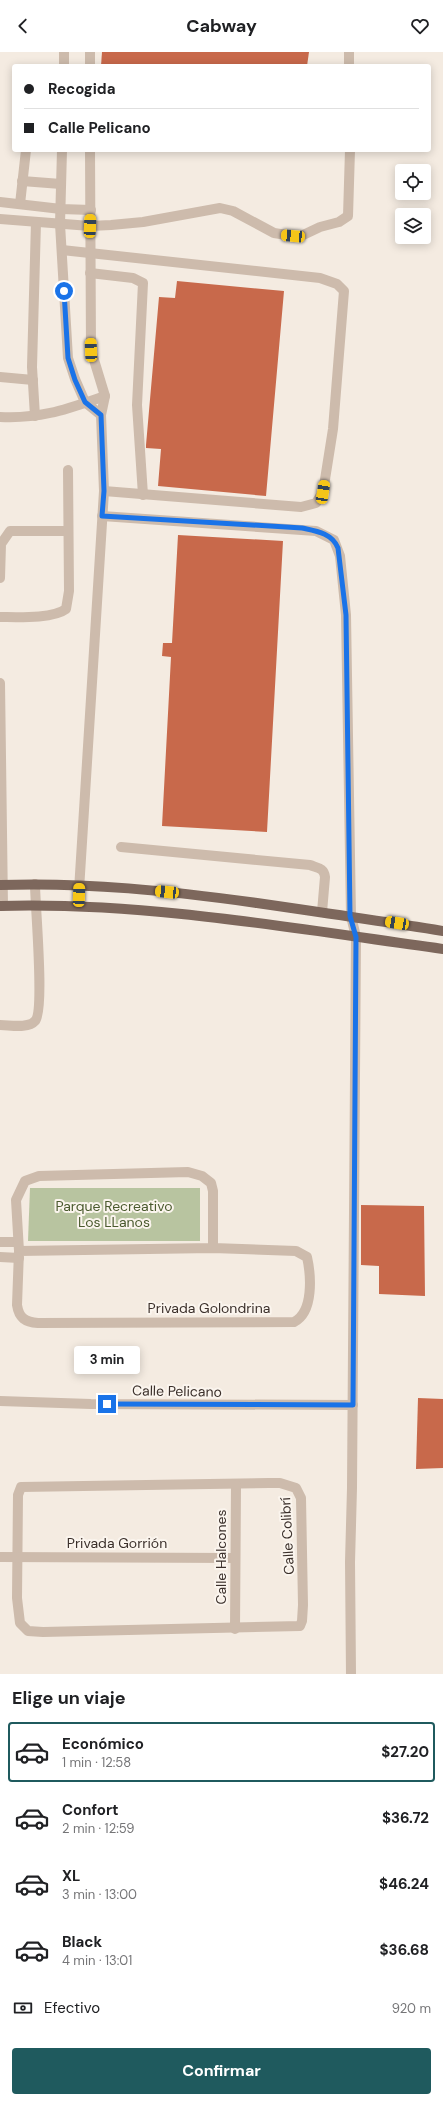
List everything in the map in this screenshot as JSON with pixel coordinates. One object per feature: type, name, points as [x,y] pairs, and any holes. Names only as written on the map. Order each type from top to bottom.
[{"type":"main road","points":[[1,885],[79,884],[193,894],[443,930]]},
{"type":"main road","points":[[2,906],[78,906],[224,919],[443,950]]},
{"type":"street","points":[[64,52],[64,64]]},
{"type":"street","points":[[90,52],[90,64]]},
{"type":"street","points":[[349,52],[349,64]]},
{"type":"street","points":[[20,204],[26,152]]},
{"type":"street","points":[[62,152],[60,224],[68,358],[75,380],[85,402],[101,415]]},
{"type":"street","points":[[78,906],[104,491],[101,415],[105,396],[91,350],[90,152]]},
{"type":"street","points":[[0,219],[90,226],[127,224],[220,208],[233,210],[274,233],[301,236],[320,227],[340,222],[348,216],[350,152]]},
{"type":"street","points":[[22,181],[61,184]]},
{"type":"street","points":[[0,202],[61,209],[90,210]]},
{"type":"street","points":[[35,416],[33,380],[36,222]]},
{"type":"street","points":[[62,250],[320,278],[337,284],[344,291],[331,444],[323,492],[316,503],[301,507],[104,491]]},
{"type":"street","points":[[90,273],[133,278],[143,283],[137,405],[143,495]]},
{"type":"street","points":[[0,378],[33,380]]},
{"type":"street","points":[[0,417],[35,416],[60,412],[105,396]]},
{"type":"street","points":[[0,617],[61,613],[66,609],[69,591],[68,470]]},
{"type":"street","points":[[102,516],[302,528],[326,534],[337,544],[340,556],[346,615],[350,916],[356,937],[353,1405],[350,1562],[351,1674]]},
{"type":"street","points":[[0,578],[1,544],[10,531],[68,531]]},
{"type":"street","points":[[0,683],[2,906]]},
{"type":"street","points":[[121,847],[310,865],[320,868],[324,872],[325,877],[322,912]]},
{"type":"street","points":[[0,1024],[27,1025],[35,1022],[39,1015],[40,982],[35,884]]},
{"type":"street","name":"Privada Golondrina","points":[[0,1258],[19,1250],[213,1248],[286,1249],[298,1251],[304,1254],[308,1267],[308,1296],[304,1313],[294,1322],[31,1323],[23,1319],[19,1314],[19,1250],[16,1200],[23,1183],[29,1178],[39,1176],[188,1172],[202,1176],[211,1183],[213,1191],[213,1248]]},
{"type":"street","name":"Privada Golondrina","points":[[0,1242],[19,1250]]},
{"type":"street","name":"Calle Pelicano","points":[[0,1401],[91,1404],[353,1405]]},
{"type":"street","name":"Calle Colibrí","points":[[280,1483],[298,1490],[301,1498],[302,1621],[298,1627],[43,1632],[28,1630],[22,1626],[18,1617],[18,1557],[18,1494],[19,1488],[23,1486],[236,1485],[280,1483]]},
{"type":"street","name":"Calle Halcones","points":[[235,1629],[234,1558],[236,1485]]},
{"type":"street","name":"Privada Gorrión","points":[[0,1557],[234,1558]]},
{"type":"green space","name":"Parque Recreativo Los LLanos","points":[[30,1188],[200,1188],[200,1241],[28,1241]]},
{"type":"building","points":[[102,52],[309,52],[307,64],[101,64]]},
{"type":"building","points":[[177,281],[284,291],[266,496],[158,486],[161,449],[146,448],[146,445],[159,297],[175,298]]},
{"type":"building","points":[[178,535],[283,541],[267,832],[162,826],[171,657],[162,656],[163,643],[172,643]]},
{"type":"building","points":[[361,1205],[424,1206],[425,1296],[379,1294],[379,1266],[361,1265]]},
{"type":"building","points":[[418,1398],[443,1399],[443,1468],[416,1469]]},
{"type":"route","points":[[64,291],[68,358],[75,380],[85,402],[101,415],[104,491],[102,516],[302,528],[326,534],[337,544],[340,556],[346,615],[350,916],[356,937],[353,1405],[250,1406],[107,1404]]}]
